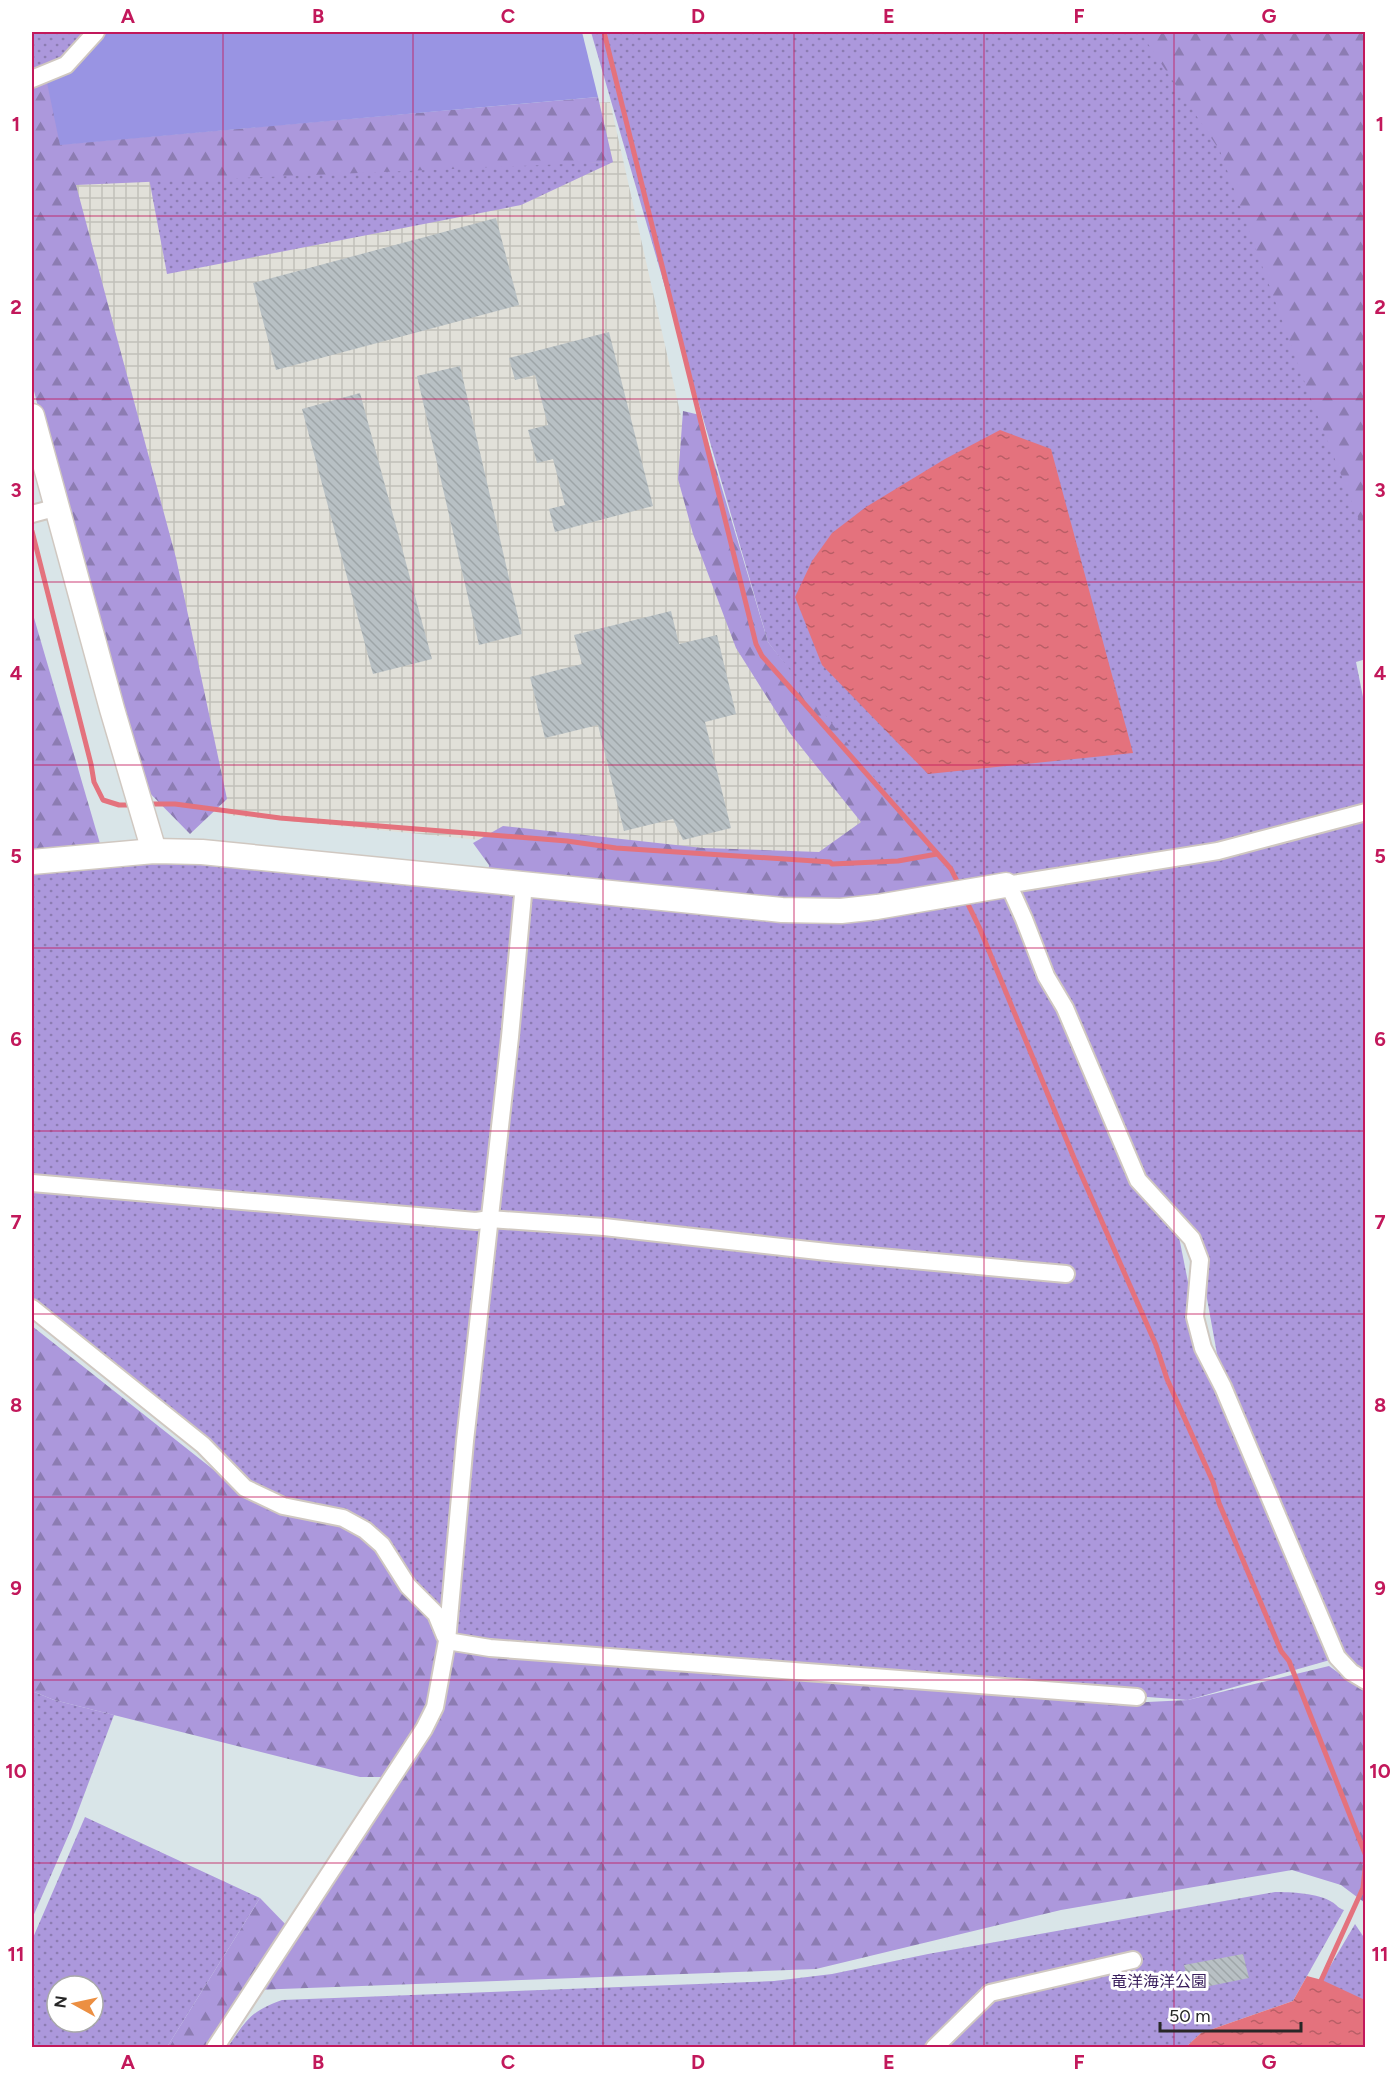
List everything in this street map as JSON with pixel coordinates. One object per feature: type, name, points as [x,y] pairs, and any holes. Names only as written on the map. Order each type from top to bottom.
[{"type":"street","points":[[32,79],[66,65],[96,32]]},
{"type":"street","points":[[32,416],[112,709],[154,851]]},
{"type":"street","points":[[32,514],[58,507]]},
{"type":"street","points":[[32,862],[154,851],[202,852],[782,910],[842,911],[1218,851],[1365,812]]},
{"type":"street","points":[[215,2048],[424,1729],[435,1707],[447,1641],[465,1441],[524,884]]},
{"type":"street","points":[[1006,885],[1011,890],[1020,910],[1046,976],[1065,1008],[1138,1180],[1192,1239],[1200,1260],[1195,1317],[1203,1348],[1223,1387],[1337,1658],[1351,1672],[1365,1681]]},
{"type":"street","points":[[32,1183],[476,1221],[490,1219],[603,1227],[836,1253],[1066,1274]]},
{"type":"street","points":[[32,1308],[203,1445],[245,1488],[283,1506],[343,1518],[364,1530],[382,1545],[408,1586],[436,1614],[447,1641]]},
{"type":"street","points":[[447,1641],[490,1648],[1137,1697]]},
{"type":"street","points":[[934,2048],[990,1992],[1133,1960]]},
{"type":"shaded area","points":[[99,32],[582,32],[598,97],[60,145],[45,73]]},
{"type":"shaded area","points":[[610,102],[728,624],[924,861],[741,866],[228,815],[56,140]]},
{"type":"green space","points":[[32,32],[90,32],[66,65],[32,72]]},
{"type":"green space","points":[[591,32],[1365,32],[1366,659],[1356,662],[1366,712],[1365,1679],[1337,1658],[1188,1700],[490,1648],[448,1630],[245,1488],[32,1310],[32,862],[154,851],[814,910],[956,891],[768,642]],"holes":[[[1352,814],[1153,862],[1020,882]],[[1178,1232],[1200,1260],[1221,1376],[1195,1317]]]},
{"type":"green space","points":[[1140,32],[1365,32],[1365,535],[1309,394],[1220,151]]},
{"type":"green space","points":[[45,73],[65,144],[598,97],[613,162],[76,185],[176,558],[227,799],[190,834],[131,774],[32,383],[32,79]]},
{"type":"green space","points":[[613,162],[521,205],[167,274],[148,173]]},
{"type":"green space","points":[[683,411],[700,415],[768,642],[965,893],[841,911],[488,880],[489,865],[473,843],[503,826],[703,848],[819,852],[861,822],[789,732],[736,648],[693,534],[678,479]]},
{"type":"green space","points":[[32,611],[103,854],[32,862]]},
{"type":"green space","points":[[32,1326],[253,1501],[328,1515],[382,1545],[425,1615],[447,1641],[1107,1704],[1188,1700],[1329,1666],[1365,1692],[1365,1903],[1341,1885],[1292,1870],[1061,1910],[816,1969],[253,1990],[215,2047],[167,2047],[260,1898],[291,1930],[392,1777],[360,1777],[54,1700],[32,1691]]},
{"type":"green space","points":[[32,1691],[54,1700],[114,1715],[72,1827],[32,1919]]},
{"type":"green space","points":[[85,1817],[260,1898],[167,2047],[32,2048],[32,1940]]},
{"type":"green space","name":"竜洋海洋公園","points":[[1275,1892],[1320,1897],[1344,1910],[1293,2001],[1201,2033],[1186,2047],[227,2048],[239,2030],[255,2013],[282,2000],[774,1981],[832,1974],[928,1954]]},
{"type":"green space","points":[[1355,1924],[1365,1939],[1365,2012],[1322,1980]]},
{"type":"water","points":[[1000,430],[1051,449],[1133,753],[928,774],[822,665],[795,597],[812,561],[832,533],[866,507],[945,459]]},
{"type":"water","points":[[1307,1976],[1322,1980],[1365,2000],[1365,2047],[1186,2047],[1201,2033],[1293,2001]]},
{"type":"building","points":[[496,218],[519,305],[276,370],[253,283]]},
{"type":"building","points":[[609,332],[653,506],[555,532],[549,509],[565,505],[553,459],[537,463],[528,430],[548,425],[535,375],[515,380],[509,358]]},
{"type":"building","points":[[460,366],[522,634],[479,645],[417,376]]},
{"type":"building","points":[[360,393],[432,659],[373,674],[302,409]]},
{"type":"building","points":[[671,611],[679,644],[717,635],[736,714],[705,722],[731,828],[683,840],[673,819],[624,831],[598,725],[545,738],[530,677],[582,664],[574,635]]},
{"type":"building","points":[[1243,1954],[1249,1978],[1190,1990],[1184,1965]]},
{"type":"waterway","points":[[604,32],[756,644],[762,656],[951,869],[960,887]]},
{"type":"waterway","points":[[32,531],[94,782],[103,800],[119,805],[133,805]]},
{"type":"waterway","points":[[145,804],[175,804],[280,818],[567,841],[616,848],[830,862],[832,864],[898,861],[937,854]]},
{"type":"waterway","points":[[965,898],[980,929],[1074,1158],[1156,1345],[1167,1379],[1213,1482],[1219,1503],[1281,1651],[1289,1661],[1366,1856]]},
{"type":"waterway","points":[[1319,1985],[1363,1888],[1366,1859]]}]
